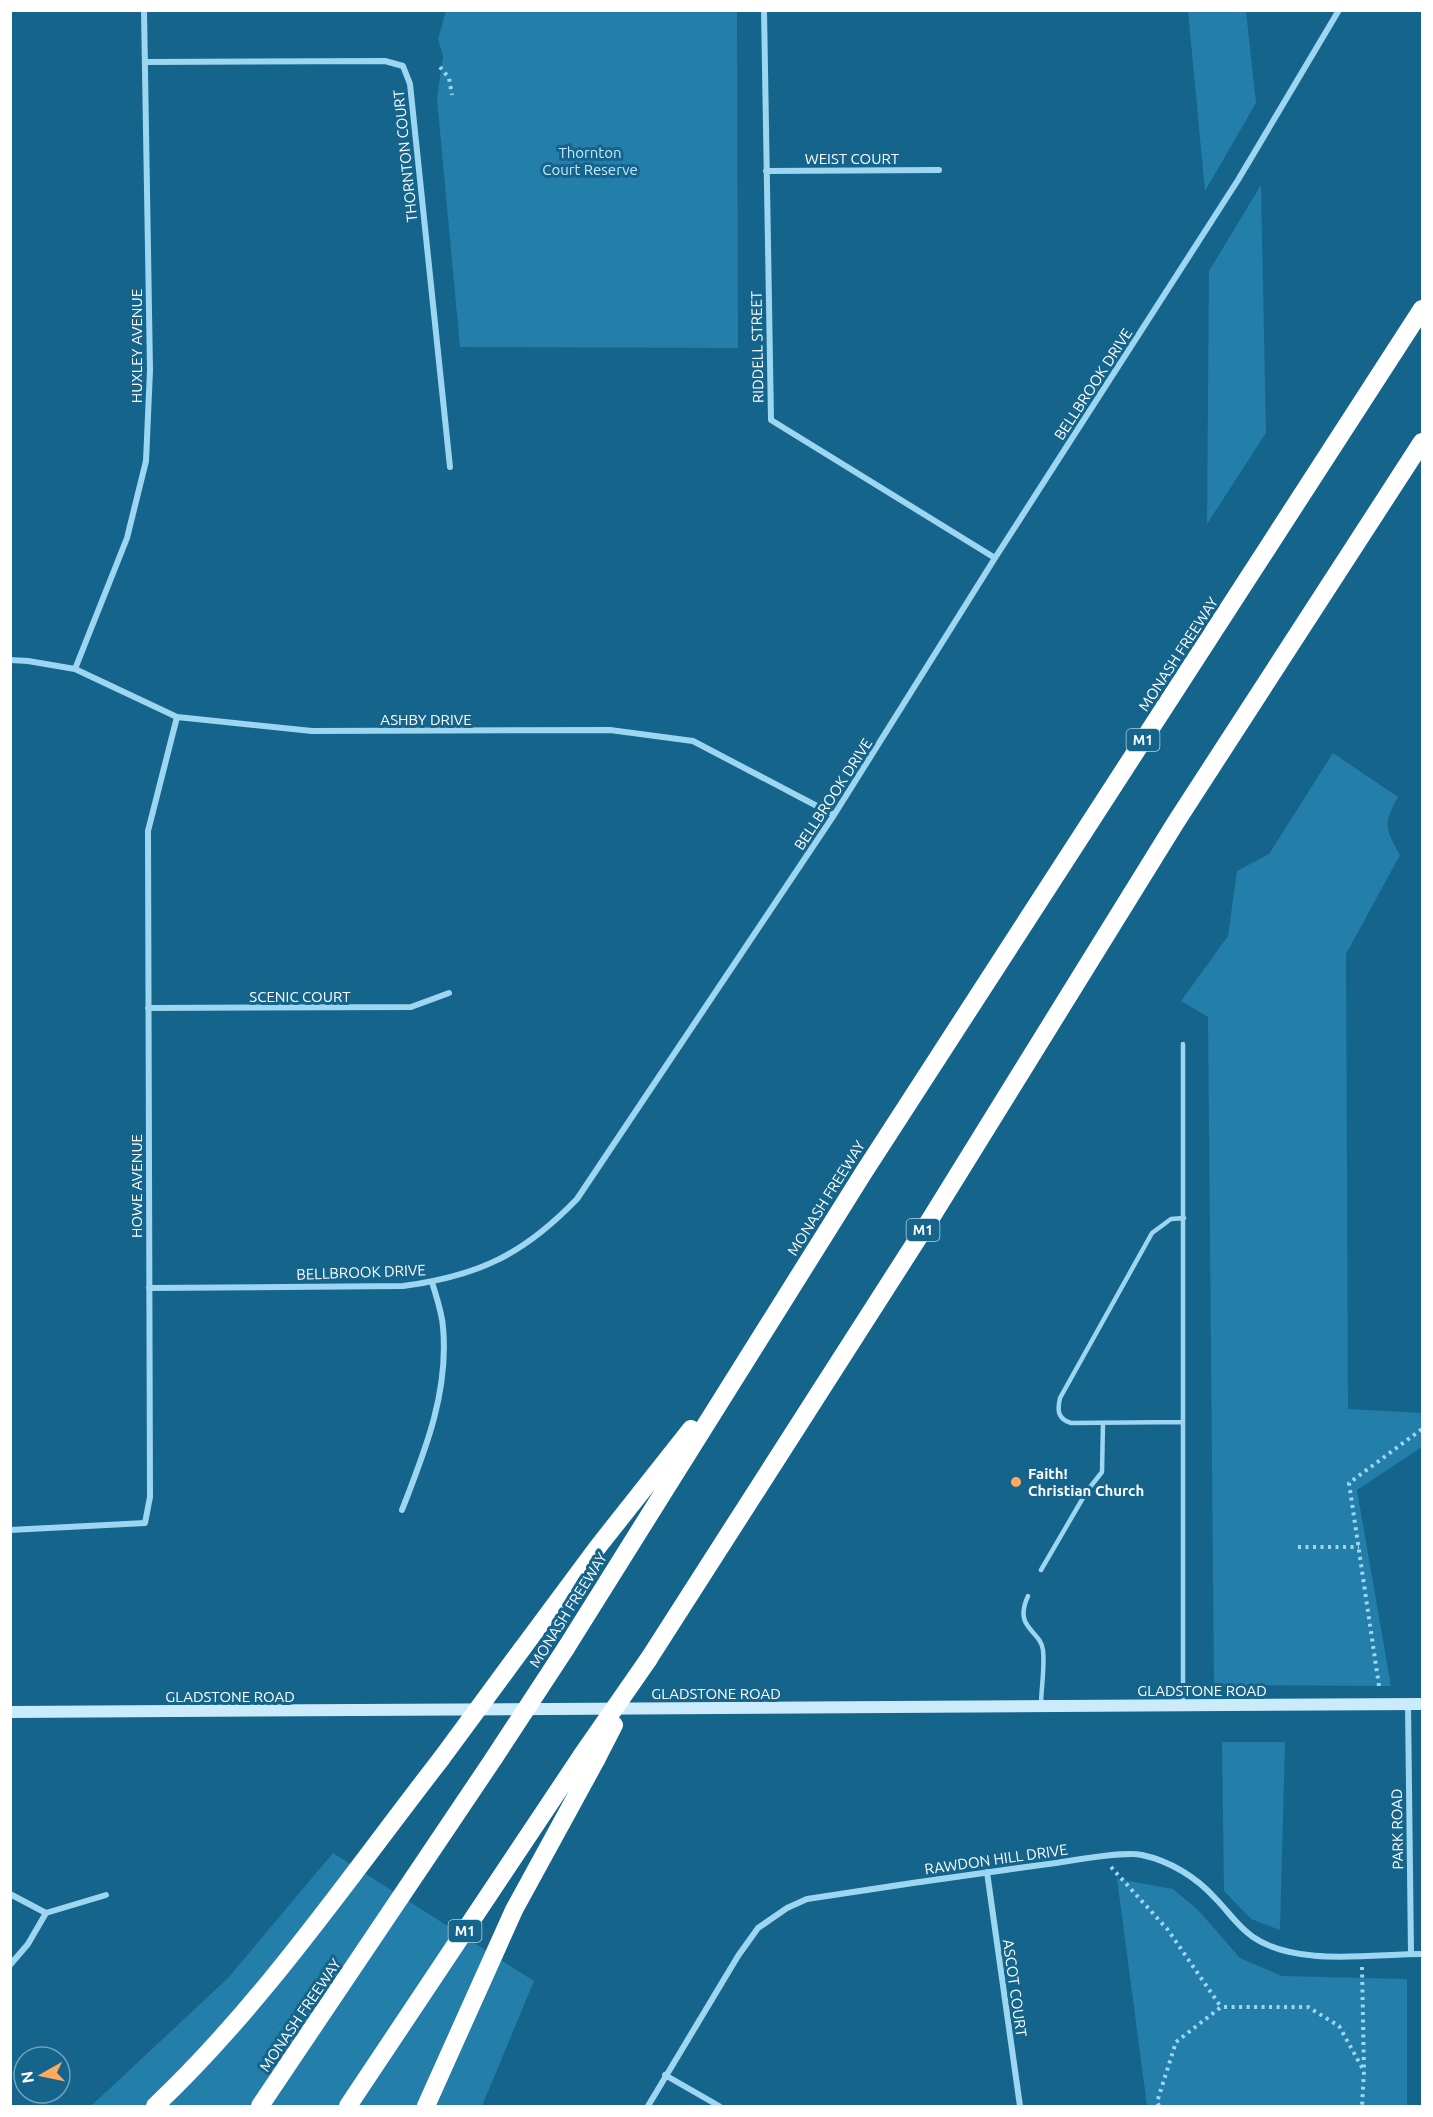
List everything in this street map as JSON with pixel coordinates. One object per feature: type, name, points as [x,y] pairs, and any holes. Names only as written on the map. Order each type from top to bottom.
[{"type":"highway","name":"MONASH FREEWAY","points":[[260,2106],[566,1648],[870,1162],[1422,309]]},
{"type":"highway","name":"M1","points":[[348,2106],[589,1757],[648,1660],[930,1218],[1176,822],[1422,442]]},
{"type":"highway","points":[[155,2106],[248,2007],[441,1759],[597,1548],[746,1360]]},
{"type":"highway","points":[[426,2106],[514,1910],[589,1757]]},
{"type":"main road","name":"GLADSTONE ROAD","points":[[10,1712],[1422,1704]]},
{"type":"street","name":"HUXLEY AVENUE","points":[[75,669],[127,538],[146,461],[150,370],[144,10]]},
{"type":"street","name":"RIDDELL STREET","points":[[764,10],[771,420],[995,558]]},
{"type":"street","name":"BELLBROOK DRIVE","points":[[149,1288],[404,1286],[432,1282],[456,1277],[489,1264],[529,1243],[577,1199],[834,815],[995,558],[1238,180],[1339,10]]},
{"type":"street","name":"THORNTON COURT","points":[[145,62],[385,61],[403,66],[410,84],[450,467]]},
{"type":"street","name":"WEIST COURT","points":[[766,171],[939,170]]},
{"type":"street","name":"ASHBY DRIVE","points":[[10,660],[75,669],[177,717],[312,731],[610,730],[693,741],[834,815]]},
{"type":"street","name":"HOWE AVENUE","points":[[10,1530],[145,1523],[150,1497],[148,831],[177,717]]},
{"type":"street","name":"SCENIC COURT","points":[[148,1008],[411,1007],[449,993]]},
{"type":"street","points":[[402,1510],[429,1441],[442,1384],[443,1326],[432,1282]]},
{"type":"street","name":"PARK ROAD","points":[[1408,1704],[1410,1954]]},
{"type":"street","name":"RAWDON HILL DRIVE","points":[[648,2106],[665,2075],[758,1928],[787,1908],[807,1899],[987,1872],[1140,1854],[1168,1863],[1199,1881],[1237,1925],[1254,1938],[1279,1949],[1295,1954],[1362,1956],[1422,1954]]},
{"type":"street","name":"ASCOT COURT","points":[[987,1872],[1020,2106]]},
{"type":"street","points":[[10,1894],[46,1913]]},
{"type":"street","points":[[10,1965],[28,1944],[46,1913],[106,1895]]},
{"type":"street","points":[[665,2075],[719,2106]]},
{"type":"lane","points":[[1183,1705],[1184,1044]]},
{"type":"lane","points":[[1183,1422],[1071,1423],[1059,1415],[1060,1398],[1152,1233],[1171,1219],[1184,1218]]},
{"type":"lane","points":[[1041,1570],[1087,1491],[1102,1472],[1103,1423]]},
{"type":"lane","points":[[1028,1596],[1024,1611],[1026,1625],[1039,1639],[1043,1648],[1041,1706]]},
{"type":"path","points":[[440,67],[449,78],[452,95]]},
{"type":"path","points":[[1379,1686],[1349,1483],[1422,1429]]},
{"type":"path","points":[[1298,1548],[1359,1548]]},
{"type":"path","points":[[1102,1857],[1168,1930],[1221,2007]]},
{"type":"path","points":[[1362,1956],[1364,2071],[1362,2106]]},
{"type":"path","points":[[1159,2106],[1157,2102],[1176,2042],[1221,2007],[1308,2007],[1339,2026],[1364,2071]]},
{"type":"green space","name":"Thornton Court Reserve","points":[[446,11],[737,11],[738,348],[460,347],[437,99],[443,56],[438,39]]},
{"type":"green space","points":[[1188,11],[1246,11],[1256,103],[1205,191]]},
{"type":"green space","points":[[1261,185],[1266,433],[1207,524],[1209,271]]},
{"type":"green space","points":[[1333,753],[1398,797],[1390,814],[1388,826],[1391,838],[1400,855],[1346,954],[1348,1409],[1422,1413],[1422,1447],[1357,1490],[1391,1686],[1214,1685],[1208,1017],[1181,1001],[1228,936],[1237,871],[1269,854]]},
{"type":"green space","points":[[1222,1742],[1285,1742],[1280,1930],[1251,1919],[1224,1891]]},
{"type":"green space","points":[[333,1853],[534,1981],[482,2106],[91,2106],[228,1978]]},
{"type":"green space","points":[[1117,1879],[1173,1889],[1198,1910],[1240,1958],[1282,1976],[1407,1979],[1407,2106],[1147,2106]]},
{"type":"place","name":"Faith! Christian Church","points":[[1016,1482]]}]
